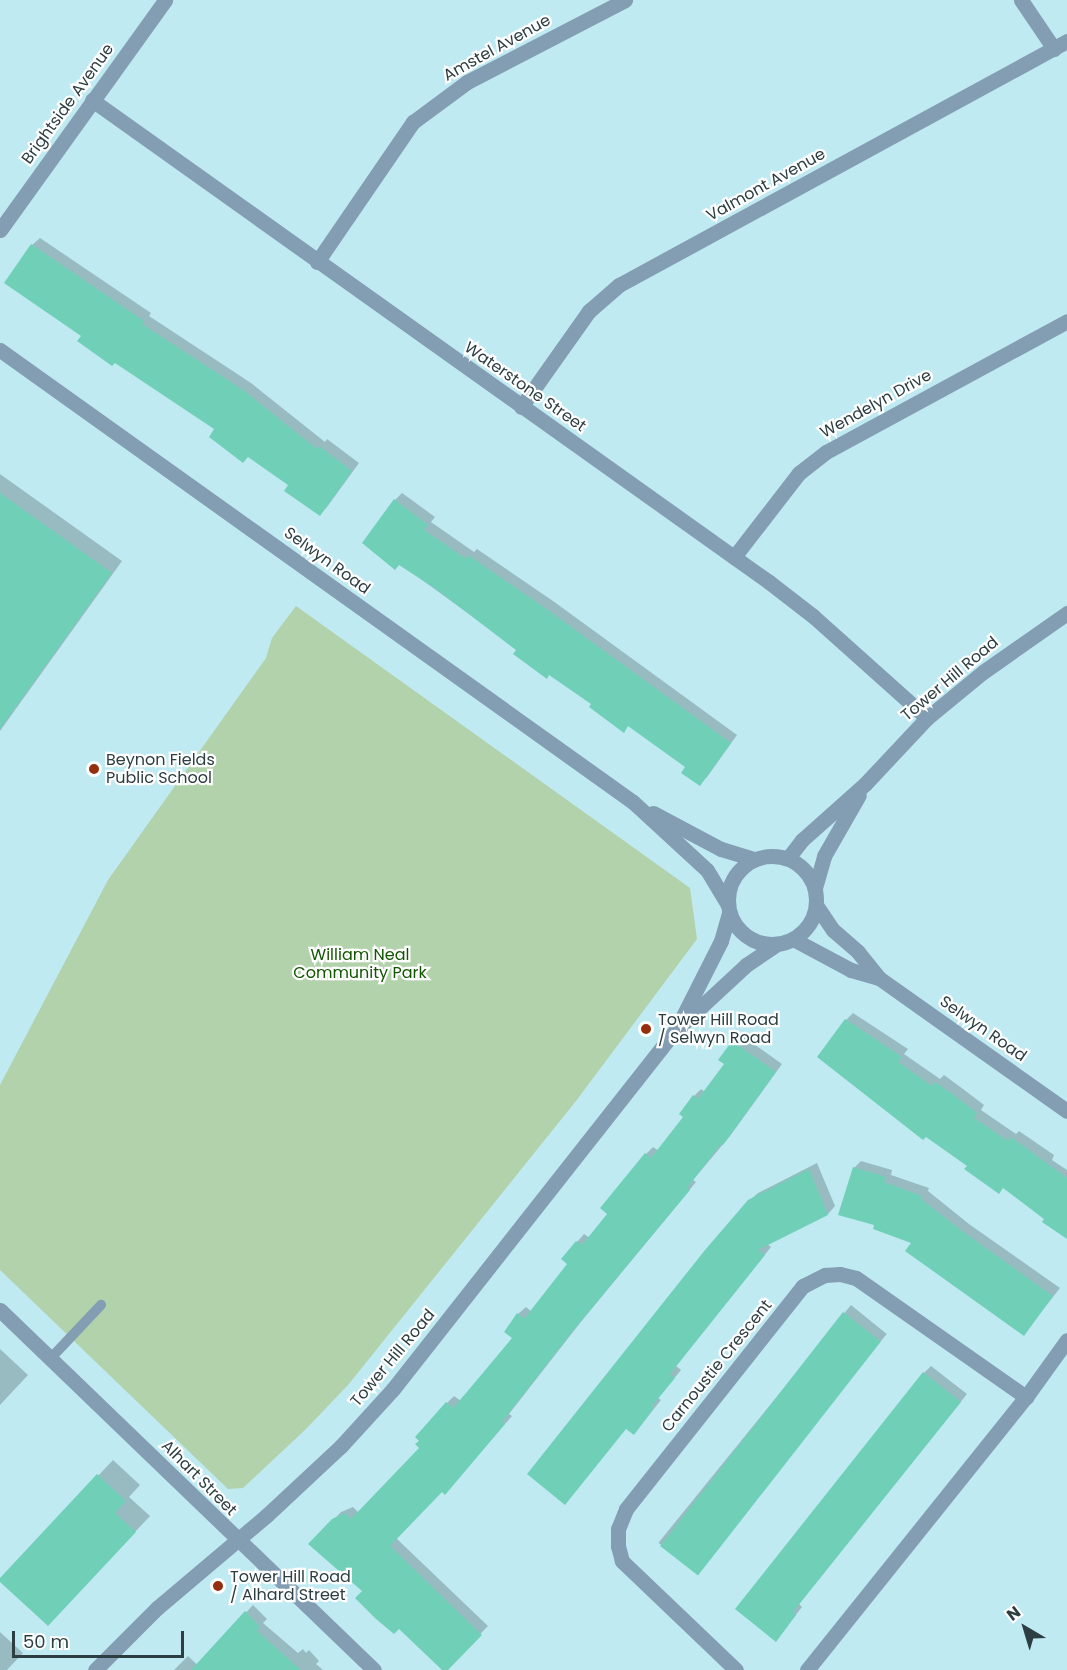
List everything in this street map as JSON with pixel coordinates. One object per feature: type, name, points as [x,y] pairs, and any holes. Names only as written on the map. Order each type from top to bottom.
[{"type":"street","name":"Brightside Avenue","points":[[0,230],[165,0]]},
{"type":"street","name":"Amstel Avenue","points":[[317,262],[413,122],[467,82],[625,0]]},
{"type":"street","points":[[1021,0],[1060,45]]},
{"type":"street","name":"Valmont Avenue","points":[[521,407],[589,311],[619,285],[1060,45]]},
{"type":"street","name":"Waterstone Street","points":[[92,100],[734,557],[813,616],[927,718]]},
{"type":"street","name":"Wendelyn Drive","points":[[734,557],[798,473],[826,452],[1067,321]]},
{"type":"street","name":"Selwyn Road","points":[[0,350],[633,802],[707,870],[728,909]]},
{"type":"street","name":"Tower Hill Road","points":[[788,858],[802,840],[866,784],[927,718],[983,672],[1067,613]]},
{"type":"street","name":"Tower Hill Road","points":[[815,888],[824,856],[866,784]]},
{"type":"street","name":"Selwyn Road","points":[[633,802],[721,849],[753,859]]},
{"type":"street","points":[[776,855],[788,858],[800,865],[809,875],[815,888],[816,905],[809,925],[793,939],[777,944],[759,942],[742,934],[728,909],[733,878],[753,859],[776,855]]},
{"type":"street","name":"Selwyn Road","points":[[816,905],[833,930],[858,952],[879,978],[1067,1111]]},
{"type":"street","name":"Tower Hill Road","points":[[676,1030],[722,941],[728,909]]},
{"type":"street","name":"Selwyn Road","points":[[793,939],[851,970],[879,978]]},
{"type":"street","name":"Tower Hill Road","points":[[95,1670],[157,1608],[267,1515],[341,1446],[393,1389],[676,1030],[746,966],[777,944]]},
{"type":"street","name":"Carnoustie Crescent","points":[[736,1670],[622,1561],[618,1546],[618,1529],[626,1509],[803,1286],[825,1275],[840,1274],[856,1278],[1026,1397]]},
{"type":"street","name":"Alhart Street","points":[[0,1310],[374,1670]]},
{"type":"street","points":[[807,1670],[1026,1397],[1067,1340]]},
{"type":"lane","points":[[51,1358],[101,1305]]},
{"type":"green space","name":"William Neal Community Park","points":[[296,606],[690,888],[697,939],[576,1101],[348,1385],[306,1429],[243,1488],[228,1489],[0,1270],[0,1085],[108,880],[266,658],[272,638]]},
{"type":"building","points":[[31,244],[144,321],[142,324],[243,390],[317,449],[319,446],[352,471],[320,516],[284,491],[288,485],[248,457],[243,463],[209,437],[214,429],[115,363],[112,366],[77,341],[81,336],[4,283]]},
{"type":"building","points":[[0,493],[112,573],[0,729]]},
{"type":"building","points":[[394,499],[428,525],[424,530],[466,559],[468,555],[545,608],[731,743],[700,786],[681,773],[685,767],[628,726],[624,733],[589,707],[591,704],[549,675],[547,679],[513,654],[516,650],[436,589],[399,565],[395,570],[362,543]]},
{"type":"building","points":[[845,1019],[902,1057],[898,1062],[932,1086],[935,1082],[955,1096],[977,1113],[974,1118],[1008,1141],[1011,1137],[1067,1178],[1067,1239],[1042,1222],[1044,1219],[1003,1188],[999,1194],[964,1169],[967,1166],[926,1137],[923,1140],[817,1057]]},
{"type":"building","points":[[732,1041],[776,1072],[723,1145],[721,1144],[687,1188],[690,1190],[572,1332],[502,1422],[505,1424],[445,1495],[442,1492],[390,1546],[482,1635],[448,1670],[442,1670],[399,1629],[394,1634],[376,1619],[355,1598],[362,1591],[308,1544],[332,1519],[345,1513],[351,1519],[419,1448],[415,1444],[419,1441],[415,1437],[446,1402],[453,1408],[466,1393],[512,1338],[504,1332],[517,1313],[524,1319],[567,1264],[561,1259],[576,1241],[582,1245],[607,1214],[600,1208],[645,1153],[651,1158],[683,1117],[679,1114],[693,1095],[698,1099],[724,1064],[718,1060]]},
{"type":"building","points":[[853,1167],[886,1177],[884,1182],[922,1196],[921,1199],[962,1231],[1053,1296],[1024,1336],[905,1251],[911,1243],[873,1229],[874,1225],[838,1215]]},
{"type":"building","points":[[809,1169],[828,1215],[758,1250],[765,1255],[670,1374],[675,1378],[652,1406],[654,1408],[634,1435],[626,1429],[565,1505],[527,1474],[705,1250],[748,1200]]},
{"type":"building","points":[[843,1312],[881,1342],[698,1576],[660,1546]]},
{"type":"building","points":[[923,1372],[961,1402],[793,1612],[796,1615],[776,1642],[735,1609]]},
{"type":"building","points":[[97,1474],[126,1501],[115,1513],[136,1532],[48,1626],[0,1582],[0,1578]]},
{"type":"building","points":[[245,1611],[260,1627],[257,1631],[301,1670],[191,1670]]},
{"type":"place","name":"Beynon Fields Public School","points":[[94,769]]},
{"type":"place","name":"Tower Hill Road / Selwyn Road","points":[[646,1029]]},
{"type":"place","name":"Tower Hill Road / Alhard Street","points":[[218,1586]]}]
